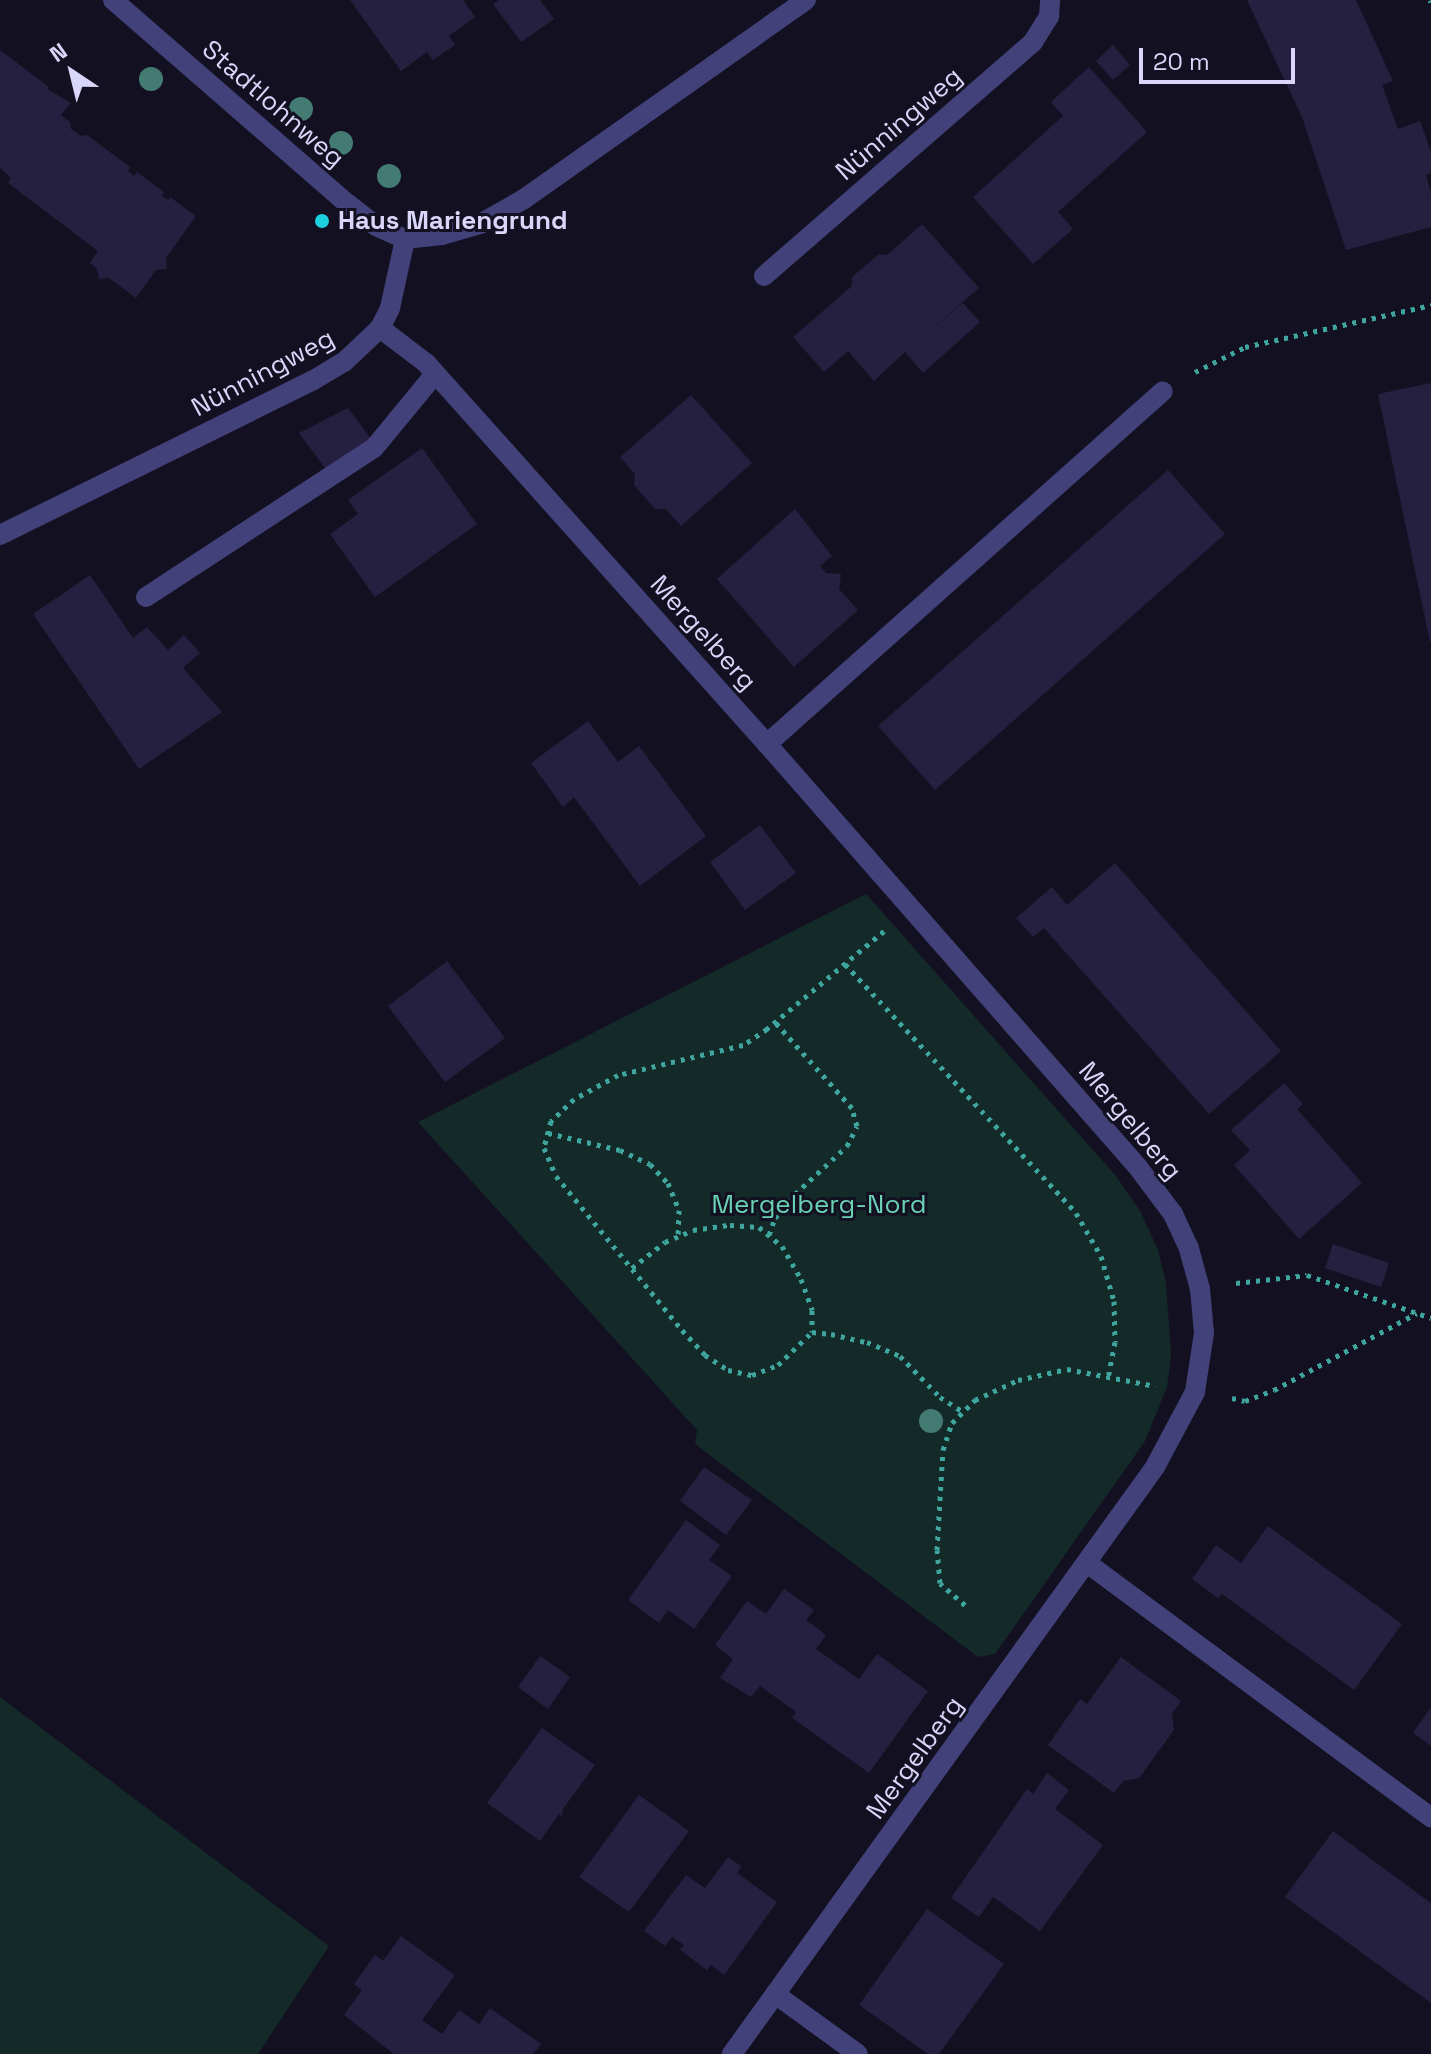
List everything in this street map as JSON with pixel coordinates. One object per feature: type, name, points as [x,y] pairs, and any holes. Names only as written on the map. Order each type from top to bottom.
[{"type":"street","name":"Stadtlohnweg","points":[[113,0],[348,204],[376,226],[405,239]]},
{"type":"street","points":[[405,239],[442,235],[480,224],[524,199],[806,0]]},
{"type":"street","name":"Nünningweg","points":[[764,276],[1033,42],[1045,26],[1050,0]]},
{"type":"street","name":"Nünningweg","points":[[0,535],[312,381],[344,362],[380,328],[390,308],[405,239]]},
{"type":"street","name":"Mergelberg","points":[[380,328],[435,374],[767,744],[1137,1166],[1173,1214],[1189,1249],[1200,1289],[1204,1333],[1195,1392],[1155,1467],[732,2054]]},
{"type":"street","points":[[146,597],[374,448],[435,374]]},
{"type":"street","points":[[767,744],[1163,391]]},
{"type":"street","points":[[1087,1563],[1431,1818]]},
{"type":"street","points":[[775,1994],[858,2054]]},
{"type":"path","points":[[1163,391],[1213,360],[1245,347],[1431,305]]},
{"type":"path","points":[[632,1268],[678,1236],[693,1230],[730,1225],[759,1227],[782,1246],[801,1279],[812,1310],[812,1332],[778,1365],[752,1375],[728,1370],[705,1355],[632,1268],[556,1176],[544,1148],[551,1121],[574,1099],[618,1075],[743,1045],[911,908]]},
{"type":"path","points":[[845,964],[1076,1213],[1101,1256],[1114,1301],[1115,1342],[1108,1377]]},
{"type":"path","points":[[769,1235],[775,1218],[795,1194],[847,1146],[857,1126],[852,1108],[775,1022]]},
{"type":"path","points":[[548,1133],[620,1150],[650,1164],[668,1183],[679,1210],[678,1236]]},
{"type":"path","points":[[1200,1289],[1307,1275],[1431,1318]]},
{"type":"path","points":[[1245,1401],[1274,1390],[1417,1313]]},
{"type":"path","points":[[812,1332],[867,1342],[900,1356],[940,1397],[963,1412]]},
{"type":"path","points":[[965,1605],[940,1583],[937,1550],[943,1450],[952,1423],[975,1400],[1018,1380],[1067,1369],[1195,1392]]},
{"type":"green space","name":"Mergelberg-Nord","points":[[866,894],[1116,1176],[1140,1211],[1158,1250],[1166,1283],[1171,1354],[1167,1387],[1145,1441],[995,1654],[978,1657],[695,1444],[697,1430],[418,1122]]},
{"type":"green space","points":[[0,1697],[329,1946],[258,2054],[0,2054]]},
{"type":"building","points":[[350,0],[463,0],[475,17],[449,36],[455,45],[433,60],[427,52],[401,71]]},
{"type":"building","points":[[499,0],[540,0],[554,19],[521,42],[493,4]]},
{"type":"building","points":[[1247,0],[1356,0],[1393,81],[1382,85],[1398,129],[1420,121],[1431,152],[1431,173],[1426,175],[1431,193],[1431,227],[1346,250],[1302,117]]},
{"type":"building","points":[[1113,45],[1130,65],[1113,80],[1096,61]]},
{"type":"building","points":[[0,50],[49,87],[47,89],[71,103],[61,115],[70,122],[71,129],[81,136],[87,135],[130,167],[128,171],[134,176],[137,172],[164,192],[162,196],[168,200],[170,197],[196,216],[166,258],[167,269],[156,270],[136,298],[109,278],[99,279],[97,269],[90,263],[98,251],[8,183],[11,178],[0,168]]},
{"type":"building","points":[[1089,67],[1147,132],[1058,212],[1073,229],[1033,264],[973,197],[1063,116],[1051,102]]},
{"type":"building","points":[[922,224],[979,288],[926,334],[963,303],[980,322],[923,373],[905,352],[874,381],[848,351],[824,372],[793,337],[852,286],[852,277],[879,254],[887,255]]},
{"type":"building","points":[[1431,383],[1431,642],[1430,642],[1378,394]]},
{"type":"building","points":[[691,395],[752,463],[681,526],[666,509],[655,509],[634,485],[635,474],[620,457]]},
{"type":"building","points":[[348,408],[372,440],[328,472],[299,433]]},
{"type":"building","points":[[422,448],[477,524],[375,597],[330,534],[358,514],[348,500]]},
{"type":"building","points":[[1168,470],[1225,534],[935,790],[878,726]]},
{"type":"building","points":[[795,509],[832,556],[820,566],[826,573],[841,574],[839,589],[858,610],[794,667],[717,579]]},
{"type":"building","points":[[90,575],[133,638],[147,627],[168,650],[184,635],[200,653],[183,668],[222,712],[139,769],[33,614]]},
{"type":"building","points":[[588,721],[618,762],[639,746],[706,836],[640,886],[574,797],[563,807],[531,763]]},
{"type":"building","points":[[760,825],[796,873],[745,910],[710,862]]},
{"type":"building","points":[[1115,863],[1281,1051],[1209,1114],[1044,928],[1033,937],[1016,918],[1052,887],[1067,905]]},
{"type":"building","points":[[447,961],[505,1038],[445,1082],[388,1006]]},
{"type":"building","points":[[1284,1083],[1303,1104],[1297,1109],[1362,1183],[1299,1239],[1234,1165],[1250,1150],[1231,1130]]},
{"type":"building","points":[[1333,1244],[1389,1263],[1381,1287],[1325,1268]]},
{"type":"building","points":[[704,1467],[752,1500],[726,1535],[680,1501]]},
{"type":"building","points":[[686,1520],[720,1545],[709,1560],[732,1576],[694,1629],[668,1610],[659,1623],[628,1600]]},
{"type":"building","points":[[1268,1526],[1402,1624],[1354,1690],[1222,1594],[1218,1598],[1192,1579],[1216,1545],[1241,1563]]},
{"type":"building","points":[[784,1589],[814,1610],[806,1620],[826,1635],[816,1649],[859,1679],[877,1654],[928,1691],[869,1773],[792,1718],[796,1712],[760,1686],[751,1697],[720,1678],[733,1659],[715,1645],[747,1601],[766,1614]]},
{"type":"building","points":[[540,1656],[570,1677],[548,1709],[518,1687]]},
{"type":"building","points":[[1121,1657],[1181,1701],[1172,1714],[1174,1730],[1139,1778],[1123,1781],[1114,1793],[1048,1745],[1080,1699],[1087,1704]]},
{"type":"building","points":[[1431,1707],[1431,1746],[1413,1733]]},
{"type":"building","points":[[542,1728],[595,1765],[563,1809],[562,1816],[559,1814],[540,1841],[487,1803]]},
{"type":"building","points":[[1047,1773],[1069,1790],[1055,1809],[1103,1845],[1040,1931],[993,1897],[979,1917],[951,1898],[1027,1789],[1033,1794]]},
{"type":"building","points":[[639,1795],[689,1831],[629,1912],[579,1877]]},
{"type":"building","points":[[1333,1831],[1431,1903],[1431,2003],[1285,1897]]},
{"type":"building","points":[[728,1857],[741,1866],[737,1873],[777,1902],[724,1975],[711,1965],[707,1970],[680,1950],[684,1945],[672,1937],[665,1946],[644,1931],[686,1875],[705,1888]]},
{"type":"building","points":[[927,1909],[1004,1964],[939,2054],[928,2054],[859,2005]]},
{"type":"building","points":[[401,1936],[455,1975],[422,2020],[442,2034],[459,2010],[479,2024],[490,2008],[541,2044],[533,2054],[394,2054],[344,2015],[362,1990],[354,1984],[375,1955],[383,1961]]},
{"type":"place","name":"Haus Mariengrund","points":[[322,221]]}]
